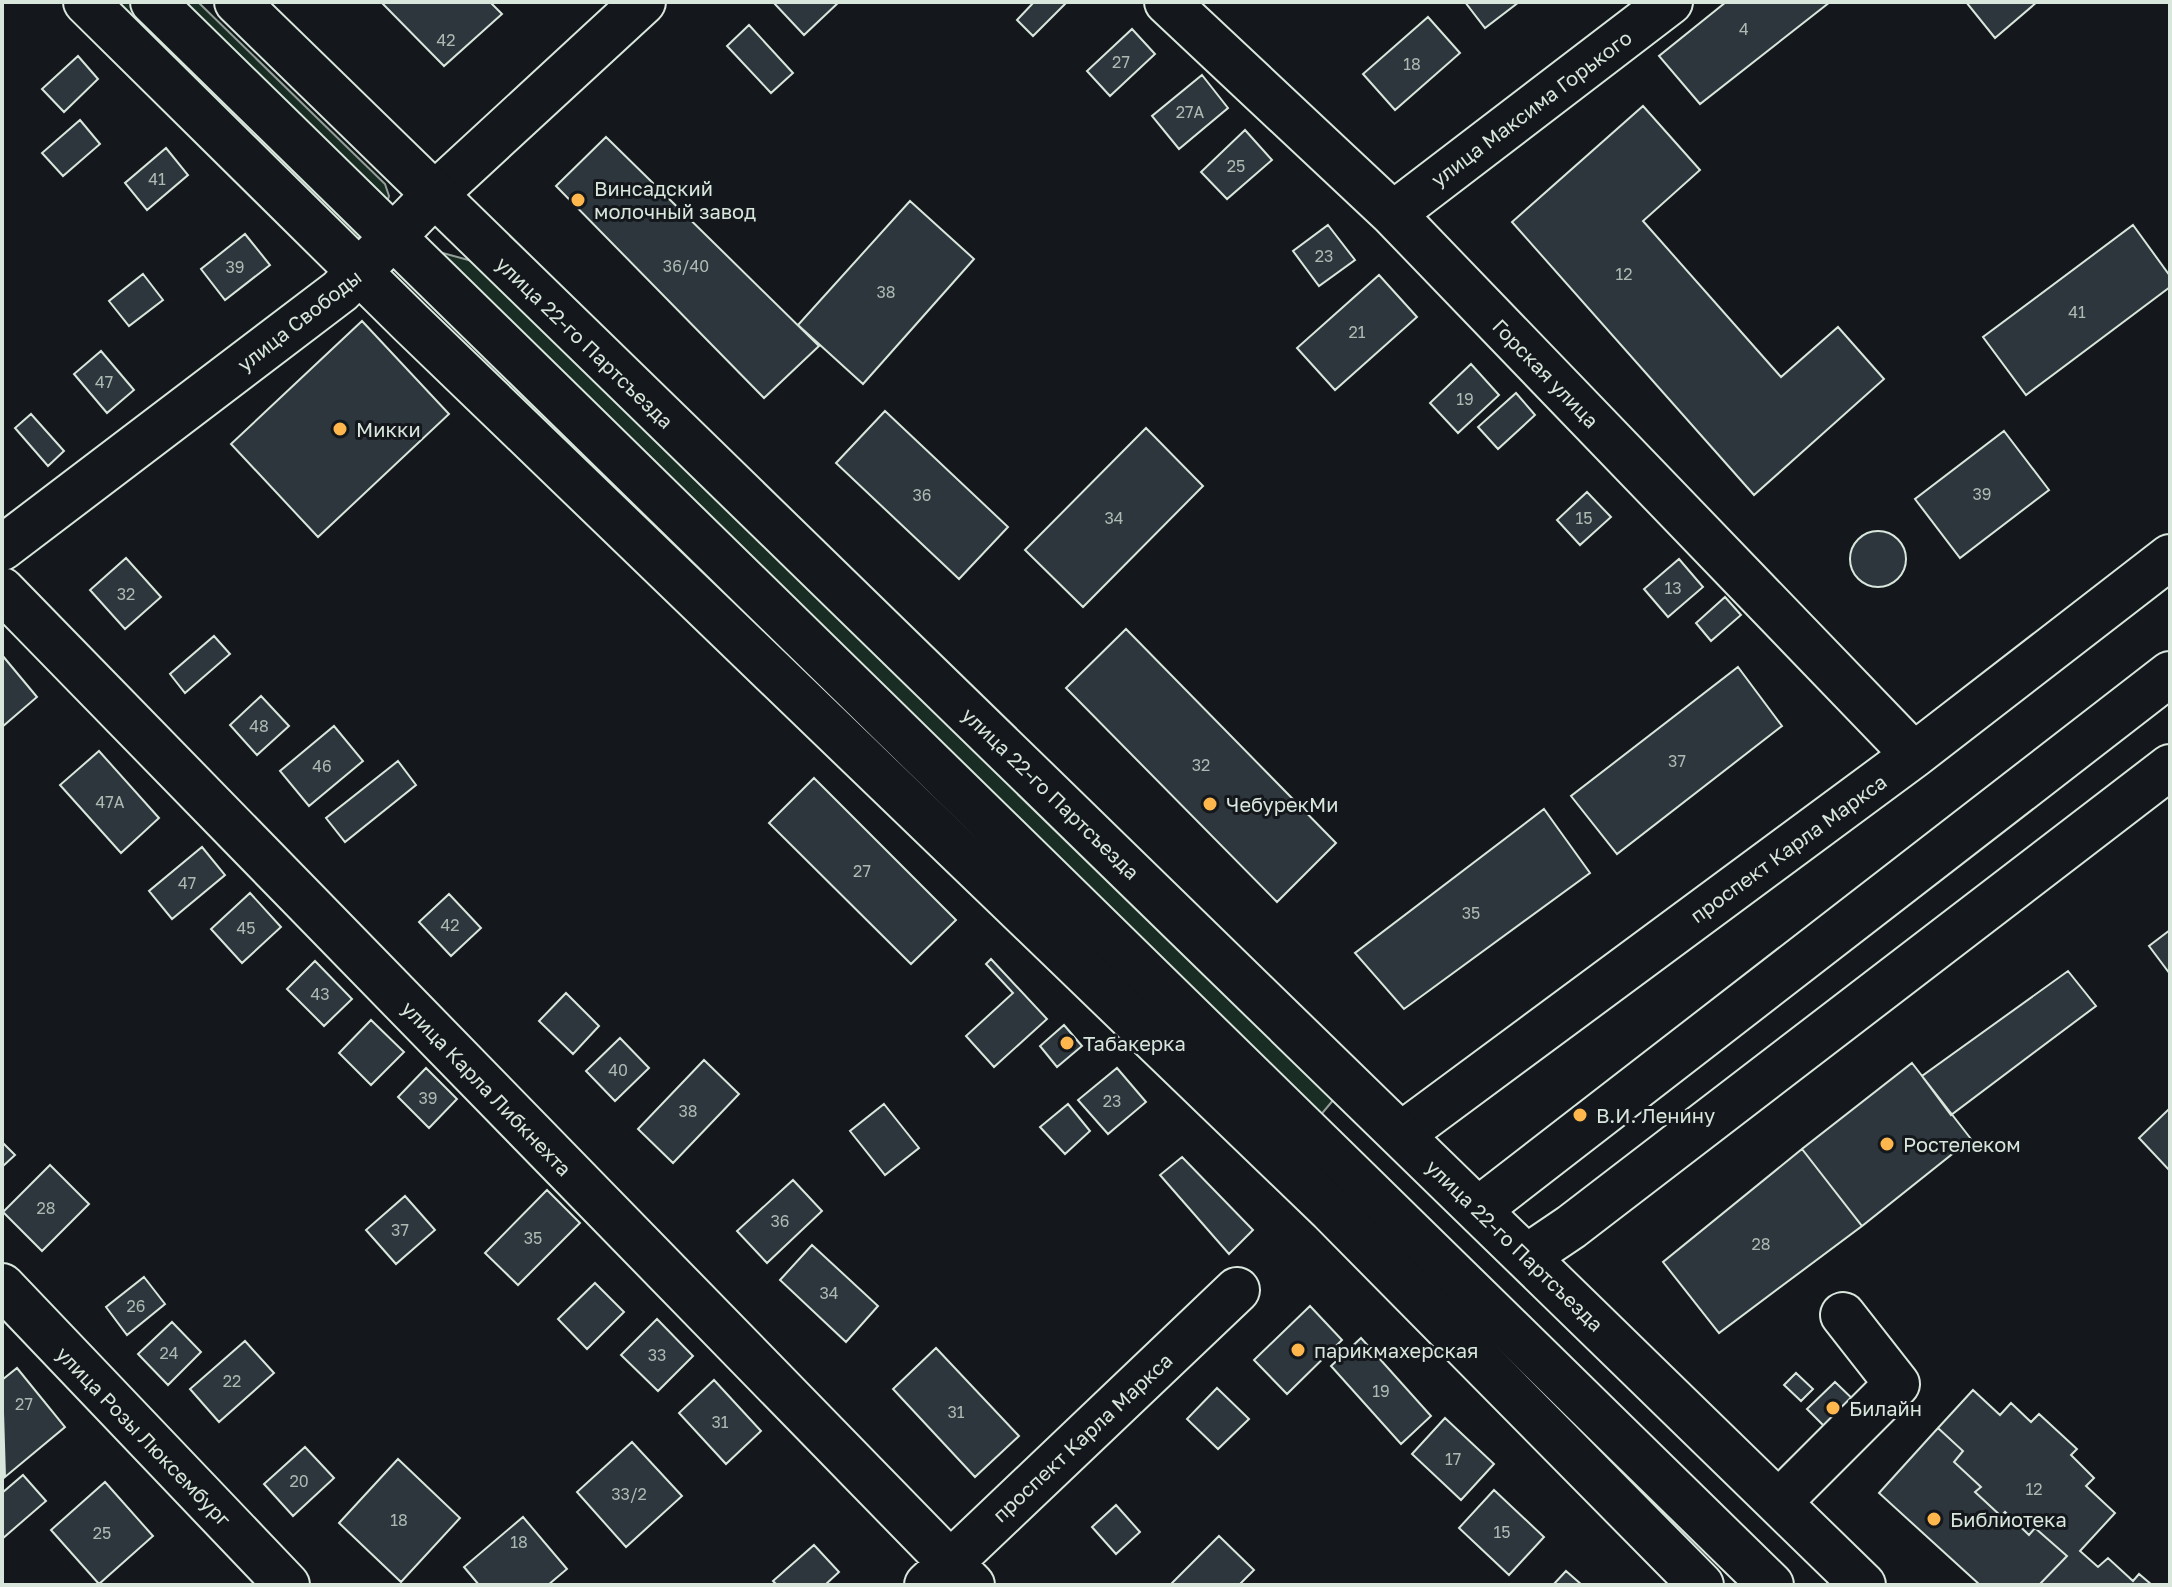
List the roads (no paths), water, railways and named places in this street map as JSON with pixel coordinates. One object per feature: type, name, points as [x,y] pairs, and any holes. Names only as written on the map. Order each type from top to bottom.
[{"type":"street","points":[[86,2],[360,273],[1331,1210],[1701,1585]]},
{"type":"street","points":[[153,2],[1771,1585]]},
{"type":"street","name":"улица 22-го Партсъезда","points":[[237,2],[1863,1585]]},
{"type":"street","name":"улица Свободы","points":[[2,548],[360,273],[434,195],[643,2]]},
{"type":"street","name":"Горская улица","points":[[1167,2],[1393,214],[1914,755]]},
{"type":"street","name":"улица Максима Горького","points":[[1393,214],[1670,2]]},
{"type":"street","name":"проспект Карла Маркса","points":[[1402,1134],[1914,755],[2170,557]]},
{"type":"street","name":"улица Карла Либкнехта","points":[[2,590],[949,1578]]},
{"type":"street","points":[[1479,1209],[2170,674]]},
{"type":"street","points":[[1528,1256],[1571,1227],[2170,767]]},
{"type":"street","name":"улица Розы Люксембург","points":[[2,1286],[287,1585]]},
{"type":"street","name":"проспект Карла Маркса","points":[[949,1578],[1237,1290]]},
{"type":"street","points":[[1779,1502],[1897,1384],[1843,1315]]},
{"type":"place","name":"Винсадский молочный завод","points":[[578,200]]},
{"type":"place","name":"Микки","points":[[340,429]]},
{"type":"place","name":"ЧебурекМи","points":[[1210,804]]},
{"type":"place","name":"Табакерка","points":[[1067,1043]]},
{"type":"place","name":"В.И. Ленину","points":[[1580,1115]]},
{"type":"place","name":"Ростелеком","points":[[1887,1144]]},
{"type":"place","name":"парикмахерская","points":[[1298,1350]]},
{"type":"place","name":"Билайн","points":[[1833,1408]]},
{"type":"place","name":"Библиотека","points":[[1934,1519]]}]
